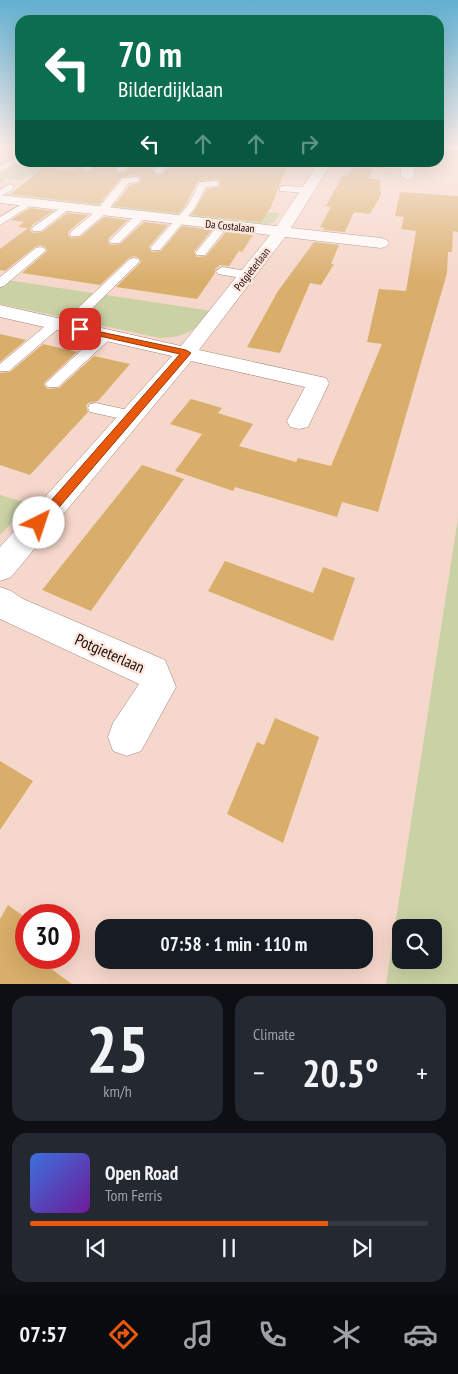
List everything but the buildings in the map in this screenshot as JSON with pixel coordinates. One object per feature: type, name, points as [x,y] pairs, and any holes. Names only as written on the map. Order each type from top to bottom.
[{"type":"street","name":"Potgieterlaan","points":[[0,568],[186,353],[244,268],[281,232],[296,192]]},
{"type":"street","name":"Da Costalaan","points":[[0,199],[281,232]]},
{"type":"street","points":[[281,232],[381,240],[378,260]]},
{"type":"street","points":[[3,315],[61,325],[318,383],[300,421]]},
{"type":"street","name":"Potgieterlaan","points":[[0,601],[11,609],[152,672],[158,687],[127,737]]},
{"type":"lane","points":[[75,234],[102,211],[117,192]]},
{"type":"lane","points":[[156,248],[192,206],[200,192]]},
{"type":"lane","points":[[0,222],[30,202]]},
{"type":"lane","points":[[37,229],[66,207]]},
{"type":"lane","points":[[115,241],[141,216]]},
{"type":"lane","points":[[201,253],[223,226]]},
{"type":"lane","points":[[0,283],[40,250]]},
{"type":"lane","points":[[4,368],[61,325],[134,262]]},
{"type":"lane","points":[[222,271],[244,268]]},
{"type":"lane","points":[[53,384],[106,335]]},
{"type":"lane","points":[[96,408],[131,416]]},
{"type":"green space","points":[[3,194],[280,213],[274,222],[265,225]]},
{"type":"green space","points":[[0,279],[212,311],[190,332],[160,338],[0,304]]},
{"type":"green space","points":[[0,495],[30,504],[0,535]]},
{"type":"green space","points":[[458,518],[458,984],[386,984],[392,945],[392,969],[442,969],[442,919],[396,919]]},
{"type":"route","points":[[39,523],[186,353],[80,329]]}]
